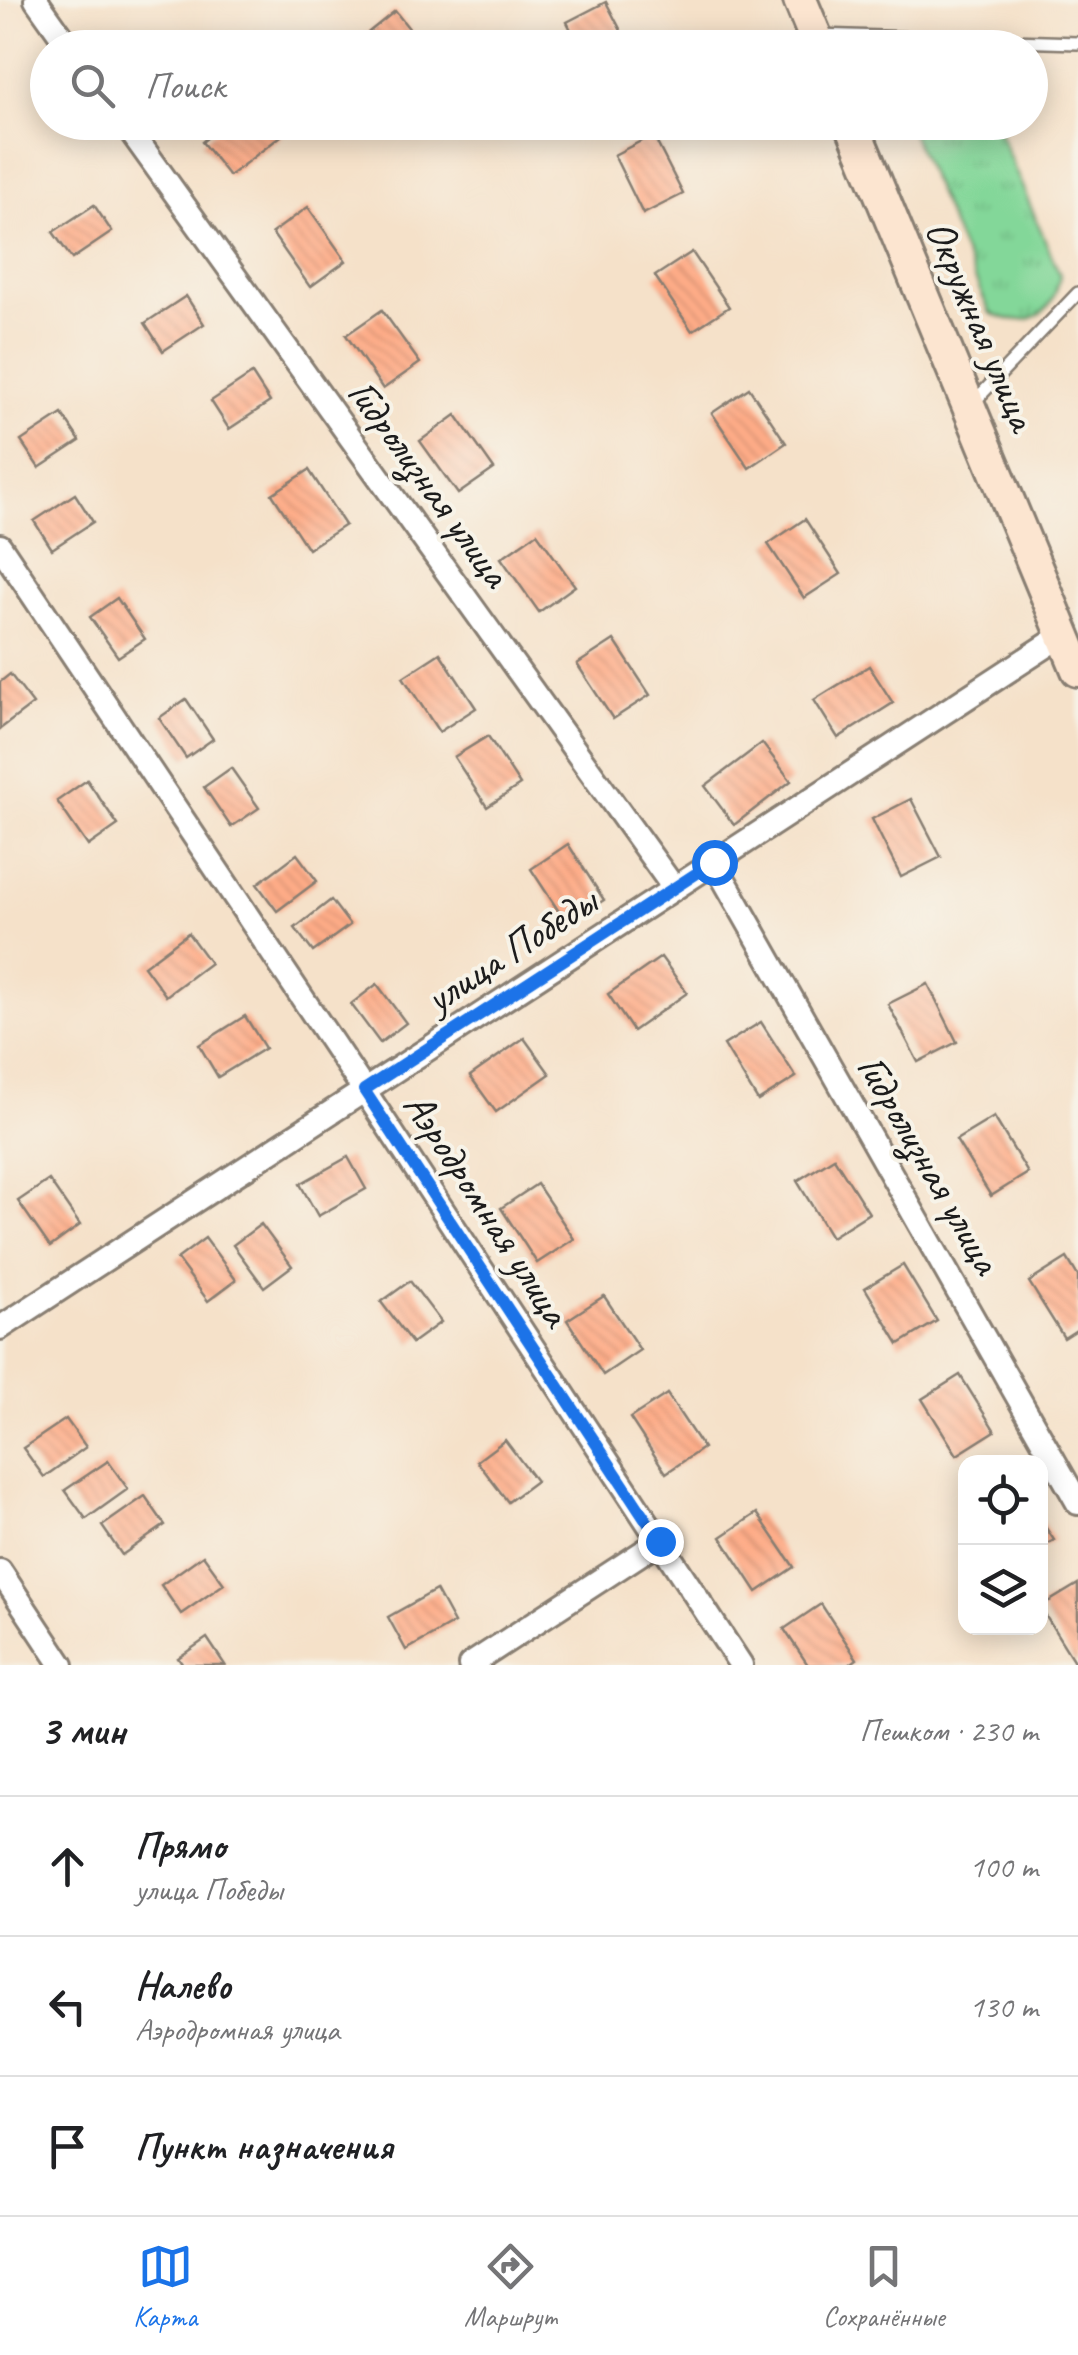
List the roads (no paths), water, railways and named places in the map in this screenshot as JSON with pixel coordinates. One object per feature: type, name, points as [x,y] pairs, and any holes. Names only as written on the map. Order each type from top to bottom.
[{"type":"main road","points":[[800,0],[812,30]]},
{"type":"main road","name":"Окружная улица","points":[[858,140],[1078,670]]},
{"type":"street","points":[[36,0],[57,30]]},
{"type":"street","name":"Гидролизная улица","points":[[137,140],[674,888]]},
{"type":"street","name":"Аэродромная улица","points":[[0,546],[364,1090],[741,1665]]},
{"type":"street","name":"улица Победы","points":[[0,1328],[1063,635]]},
{"type":"street","name":"Гидролизная улица","points":[[714,862],[1078,1503]]},
{"type":"street","points":[[470,1665],[660,1541]]},
{"type":"street","points":[[0,1571],[62,1665]]},
{"type":"lane","points":[[1048,42],[1078,42]]},
{"type":"lane","points":[[969,407],[1078,292]]}]
